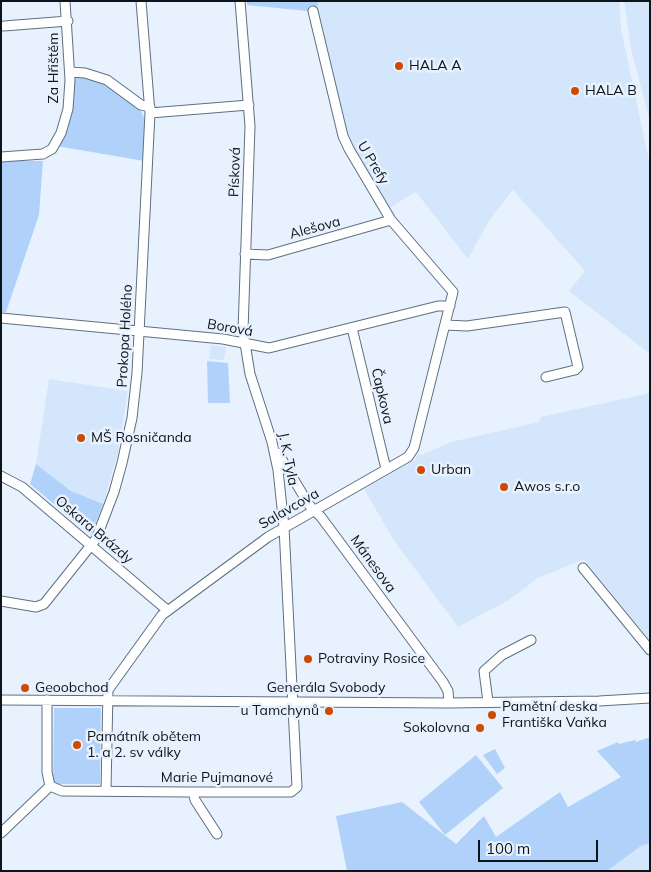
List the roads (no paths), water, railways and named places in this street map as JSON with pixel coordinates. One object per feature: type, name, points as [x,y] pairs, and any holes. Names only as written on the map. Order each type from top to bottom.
[{"type":"street","name":"Za Hřištěm","points":[[1,157],[38,156],[52,149],[58,139],[67,116],[70,72],[68,21],[65,1]]},
{"type":"street","name":"Prokopa Holého","points":[[1,601],[33,607],[42,606],[92,546],[109,508],[124,454],[135,395],[140,332],[150,110],[141,1]]},
{"type":"street","name":"Písková","points":[[240,1],[249,106],[242,322],[245,344]]},
{"type":"street","name":"U Prefy","points":[[313,11],[344,139],[391,220],[452,290],[450,306]]},
{"type":"street","name":"Za Hřištěm","points":[[4,26],[68,21]]},
{"type":"street","points":[[70,72],[85,73],[107,80],[150,110],[249,106]]},
{"type":"street","name":"Alešova","points":[[245,254],[268,255],[391,220]]},
{"type":"street","name":"Borová","points":[[1,318],[223,339],[269,348],[438,306],[450,306]]},
{"type":"street","name":"Salavcova","points":[[106,791],[107,700],[111,683],[167,610],[284,527],[408,456],[414,448],[450,306]]},
{"type":"street","points":[[445,325],[466,326],[565,312],[578,367],[575,370],[546,377]]},
{"type":"street","name":"Čapkova","points":[[352,328],[386,469]]},
{"type":"street","name":"J. K. Tyla","points":[[245,344],[250,374],[272,442],[278,470],[284,527],[294,702]]},
{"type":"street","name":"Mánesova","points":[[272,442],[314,510],[443,682],[448,691],[449,702]]},
{"type":"street","name":"Oskara Brázdy","points":[[1,476],[22,487],[167,610]]},
{"type":"street","points":[[583,568],[650,650]]},
{"type":"street","points":[[488,702],[483,674],[485,669],[502,655],[531,640]]},
{"type":"street","name":"Generála Svobody","points":[[1,700],[488,702],[591,701],[650,698]]},
{"type":"street","points":[[1,833],[50,786],[46,772],[47,700]]},
{"type":"street","name":"Marie Pujmanové","points":[[50,786],[62,791],[193,792],[295,790],[297,785],[294,702]]},
{"type":"street","points":[[193,792],[198,807],[217,834]]},
{"type":"place","name":"HALA A","points":[[399,66]]},
{"type":"place","name":"HALA B","points":[[575,91]]},
{"type":"place","name":"MŠ Rosničanda","points":[[81,438]]},
{"type":"place","name":"Urban","points":[[421,470]]},
{"type":"place","name":"Awos s.r.o","points":[[504,487]]},
{"type":"place","name":"Potraviny Rosice","points":[[308,659]]},
{"type":"place","name":"Geoobchod","points":[[25,688]]},
{"type":"place","name":"u Tamchynů","points":[[329,711]]},
{"type":"place","name":"Pamětní deska Františka Vaňka","points":[[492,715]]},
{"type":"place","name":"Sokolovna","points":[[480,728]]},
{"type":"place","name":"Památník obětem 1. a 2. sv války","points":[[77,745]]}]
